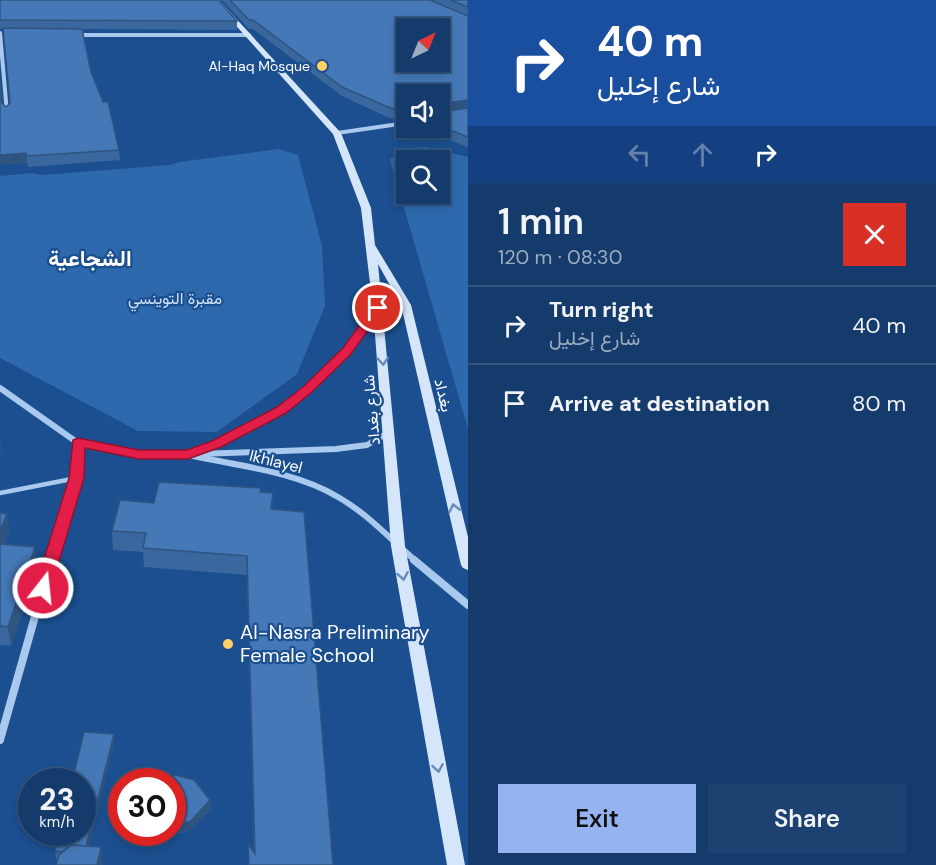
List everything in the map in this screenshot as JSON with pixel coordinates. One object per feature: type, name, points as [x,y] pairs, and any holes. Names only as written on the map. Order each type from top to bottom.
[{"type":"main road","name":"شارع بغداد","points":[[216,0],[337,133],[366,208],[390,433],[398,546],[456,865]]},
{"type":"main road","name":"بغداد","points":[[370,240],[406,305],[468,565]]},
{"type":"street","points":[[7,113],[0,33],[10,33]]},
{"type":"street","points":[[73,35],[249,35]]},
{"type":"street","points":[[337,133],[396,124]]},
{"type":"street","points":[[0,388],[78,443],[139,454],[188,454],[245,431],[282,410],[308,390],[347,351],[378,308]]},
{"type":"street","name":"Ikhlayel","points":[[188,454],[336,449],[367,445],[390,433]]},
{"type":"street","points":[[0,740],[61,523],[76,478],[78,443]]},
{"type":"street","name":"Ikhlayel","points":[[188,454],[294,478],[337,496],[364,514],[468,605]]},
{"type":"lane","points":[[0,493],[76,478]]},
{"type":"green space","points":[[426,147],[439,150],[406,150]]},
{"type":"green space","name":"مقبرة التوينسي","points":[[279,149],[298,155],[322,246],[325,306],[297,374],[217,432],[138,431],[0,358],[0,176],[170,165]]},
{"type":"green space","points":[[450,153],[468,157],[468,429],[403,204],[450,204]]},
{"type":"green space","points":[[396,156],[396,180],[390,159]]},
{"type":"building","points":[[0,0],[218,0],[237,21],[0,20]]},
{"type":"building","points":[[230,0],[430,0],[468,16],[468,100],[450,103],[450,84],[396,84],[396,109],[388,107],[342,87],[253,20],[249,20]]},
{"type":"building","points":[[451,0],[468,0],[468,7]]},
{"type":"building","points":[[3,28],[82,29],[91,72],[103,102],[108,102],[119,150],[27,156],[26,153],[0,155],[0,81],[2,103],[6,107],[10,103]]},
{"type":"building","points":[[468,108],[468,137],[450,130],[450,111]]},
{"type":"building","points":[[159,482],[261,488],[260,492],[273,493],[271,509],[304,512],[333,865],[249,865],[248,844],[255,854],[247,556],[143,548],[146,533],[112,531],[120,500],[154,503]]},
{"type":"building","points":[[0,513],[7,514],[0,531]]},
{"type":"building","points":[[0,544],[35,547],[8,627],[0,626]]},
{"type":"building","points":[[84,732],[114,734],[96,806],[96,768],[75,768]]},
{"type":"building","points":[[186,778],[194,780],[210,800],[191,821],[186,822]]},
{"type":"building","points":[[56,846],[70,846],[62,852],[55,851]]},
{"type":"building","points":[[70,846],[101,847],[97,865],[56,865],[59,855]]},
{"type":"place","name":"Al-Haq Mosque","points":[[322,66]]},
{"type":"place","name":"Al-Nasra Preliminary Female School","points":[[228,644]]},
{"type":"district","name":"الشجاعية","points":[[90,258]]},
{"type":"route","points":[[43,588],[76,478],[78,443],[139,454],[188,454],[217,444],[282,410],[308,390],[347,351],[378,308]]}]
